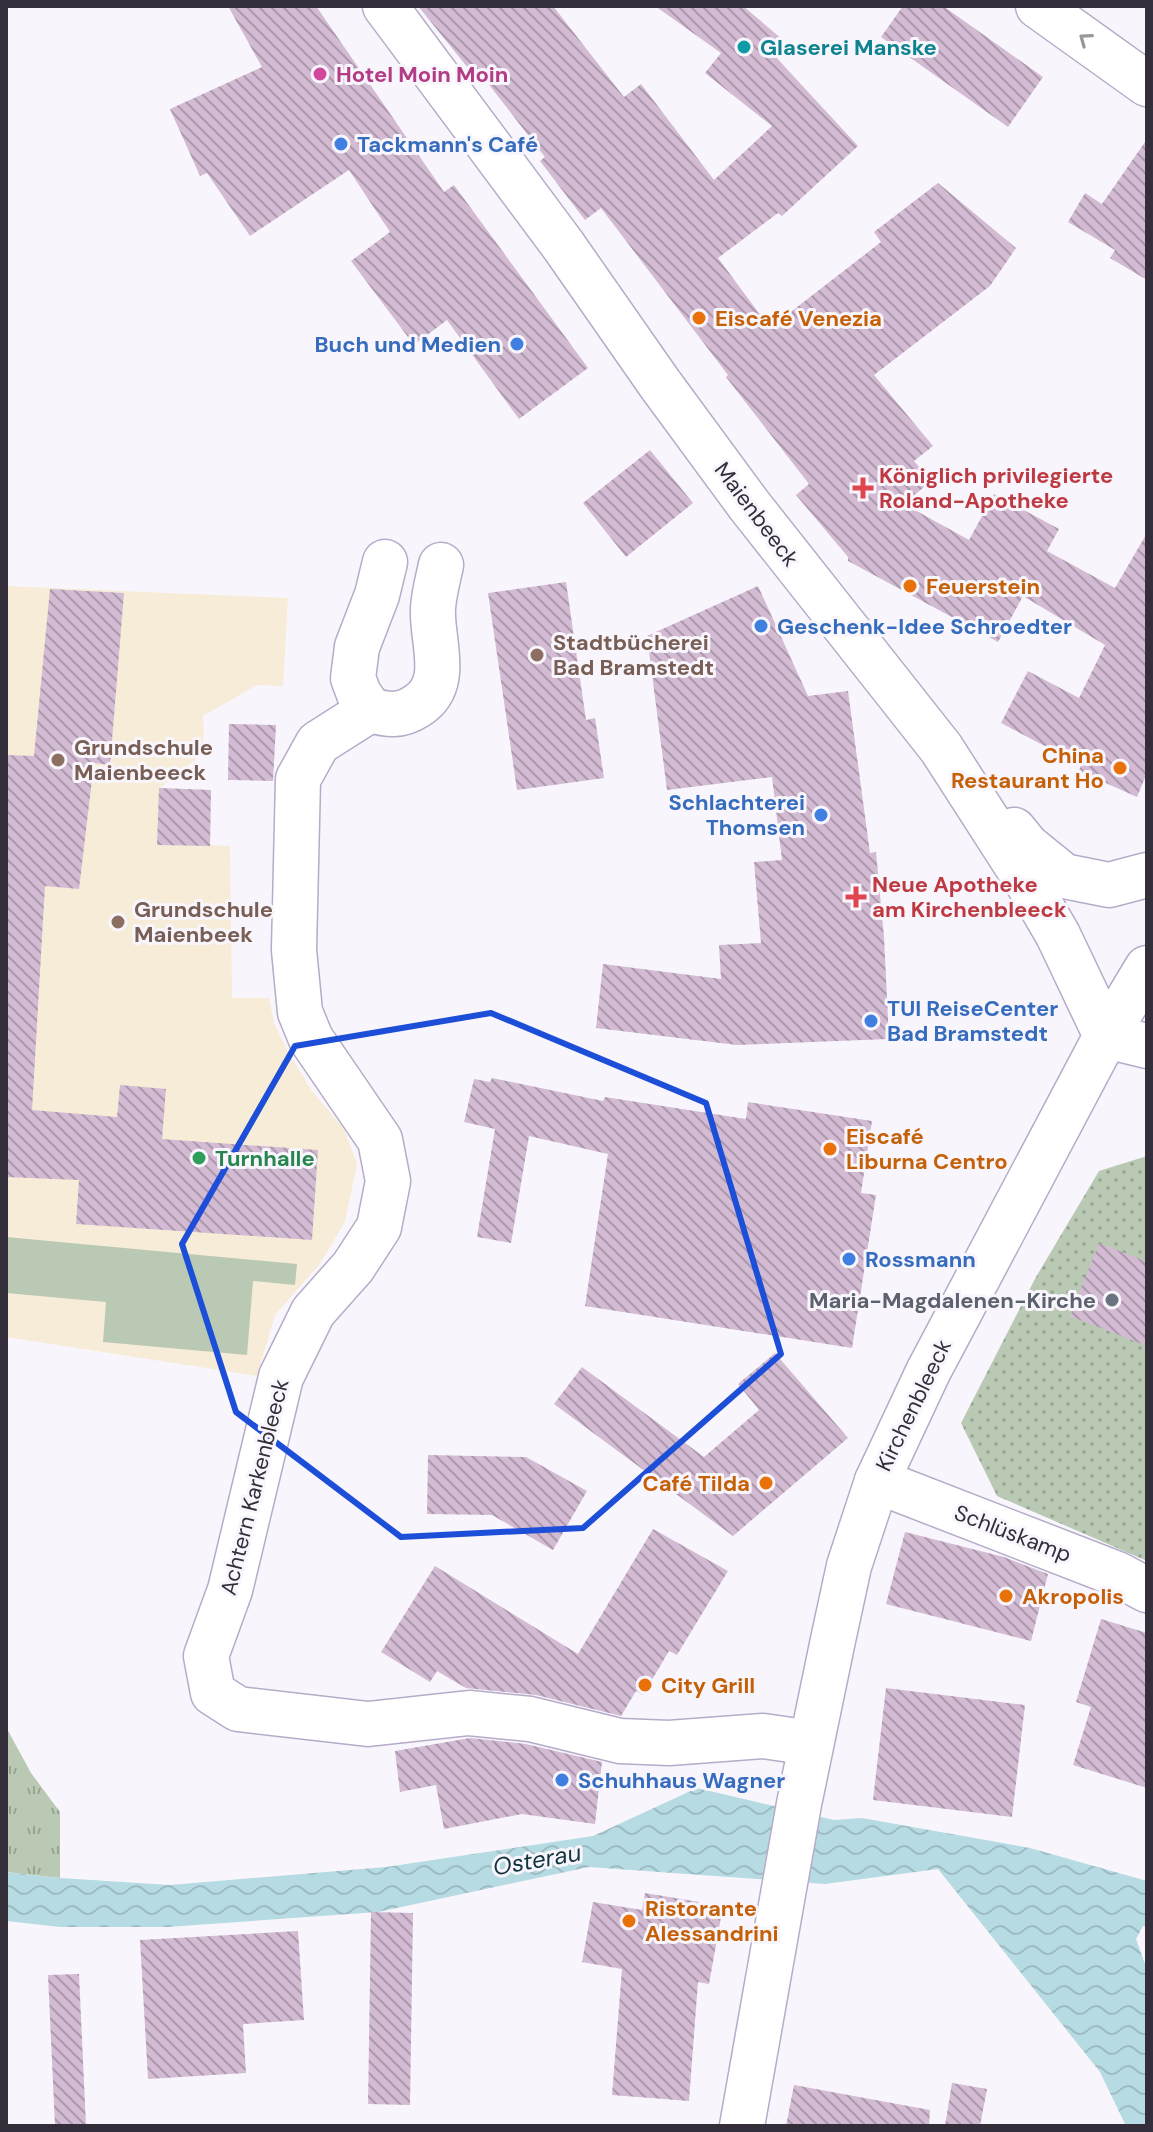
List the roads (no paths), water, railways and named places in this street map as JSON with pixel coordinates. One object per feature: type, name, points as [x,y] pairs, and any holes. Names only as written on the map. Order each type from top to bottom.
[{"type":"street","name":"Maienbeeck","points":[[385,6],[563,245],[749,505],[941,748],[1126,1041]]},
{"type":"street","points":[[1038,6],[1139,79]]},
{"type":"street","points":[[385,562],[377,595],[357,647],[353,678],[370,710],[392,717],[414,709],[426,700],[436,684],[437,647],[433,609],[441,565]]},
{"type":"street","name":"Achtern Karkenbleeck","points":[[370,710],[318,743],[298,779],[294,950],[305,1026],[380,1140],[388,1181],[379,1227],[353,1267],[313,1312],[281,1377],[230,1590],[206,1656],[213,1693],[238,1709],[368,1724],[469,1713],[530,1719],[620,1741],[669,1743],[763,1736],[811,1743]]},
{"type":"street","points":[[941,748],[968,767],[1027,846],[1064,876],[1109,885],[1147,875]]},
{"type":"street","name":"Kirchenbleeck","points":[[742,2126],[811,1743],[849,1566],[877,1481],[928,1372],[1126,1041],[1147,968]]},
{"type":"street","name":"Schlüskamp","points":[[877,1481],[1117,1574],[1147,1590]]},
{"type":"water","name":"Osterau","points":[[697,1788],[834,1820],[862,1818],[1030,1848],[1147,1881],[1147,1927],[1143,1926],[1136,1939],[1147,1969],[1147,2126],[1126,2126],[1100,2072],[938,1869],[825,1884],[589,1867],[378,1912],[168,1927],[60,1927],[6,1921],[6,1872],[170,1885],[386,1867],[593,1836]]},
{"type":"place","name":"Glaserei Manske","points":[[744,47]]},
{"type":"place","name":"Hotel Moin Moin","points":[[320,74]]},
{"type":"place","name":"Tackmann's Café","points":[[341,144]]},
{"type":"place","name":"Eiscafé Venezia","points":[[699,318]]},
{"type":"place","name":"Buch und Medien","points":[[517,344]]},
{"type":"place","name":"Königlich privilegierte Roland-Apotheke","points":[[863,488]]},
{"type":"place","name":"Feuerstein","points":[[910,586]]},
{"type":"place","name":"Geschenk-Idee Schroedter","points":[[761,626]]},
{"type":"place","name":"Stadtbücherei Bad Bramstedt","points":[[537,655]]},
{"type":"place","name":"Grundschule Maienbeeck","points":[[58,760]]},
{"type":"place","name":"China Restaurant Ho","points":[[1120,768]]},
{"type":"place","name":"Schlachterei Thomsen","points":[[821,815]]},
{"type":"place","name":"Neue Apotheke am Kirchenbleeck","points":[[856,897]]},
{"type":"place","name":"Grundschule Maienbeek","points":[[118,922]]},
{"type":"place","name":"TUI ReiseCenter Bad Bramstedt","points":[[871,1021]]},
{"type":"place","name":"Eiscafé Liburna Centro","points":[[830,1149]]},
{"type":"place","name":"Turnhalle","points":[[199,1158]]},
{"type":"place","name":"Rossmann","points":[[849,1259]]},
{"type":"place","name":"Maria-Magdalenen-Kirche","points":[[1112,1300]]},
{"type":"place","name":"Café Tilda","points":[[766,1483]]},
{"type":"place","name":"Akropolis","points":[[1006,1596]]},
{"type":"place","name":"City Grill","points":[[645,1685]]},
{"type":"place","name":"Schuhhaus Wagner","points":[[562,1780]]},
{"type":"place","name":"Ristorante Alessandrini","points":[[629,1921]]}]
